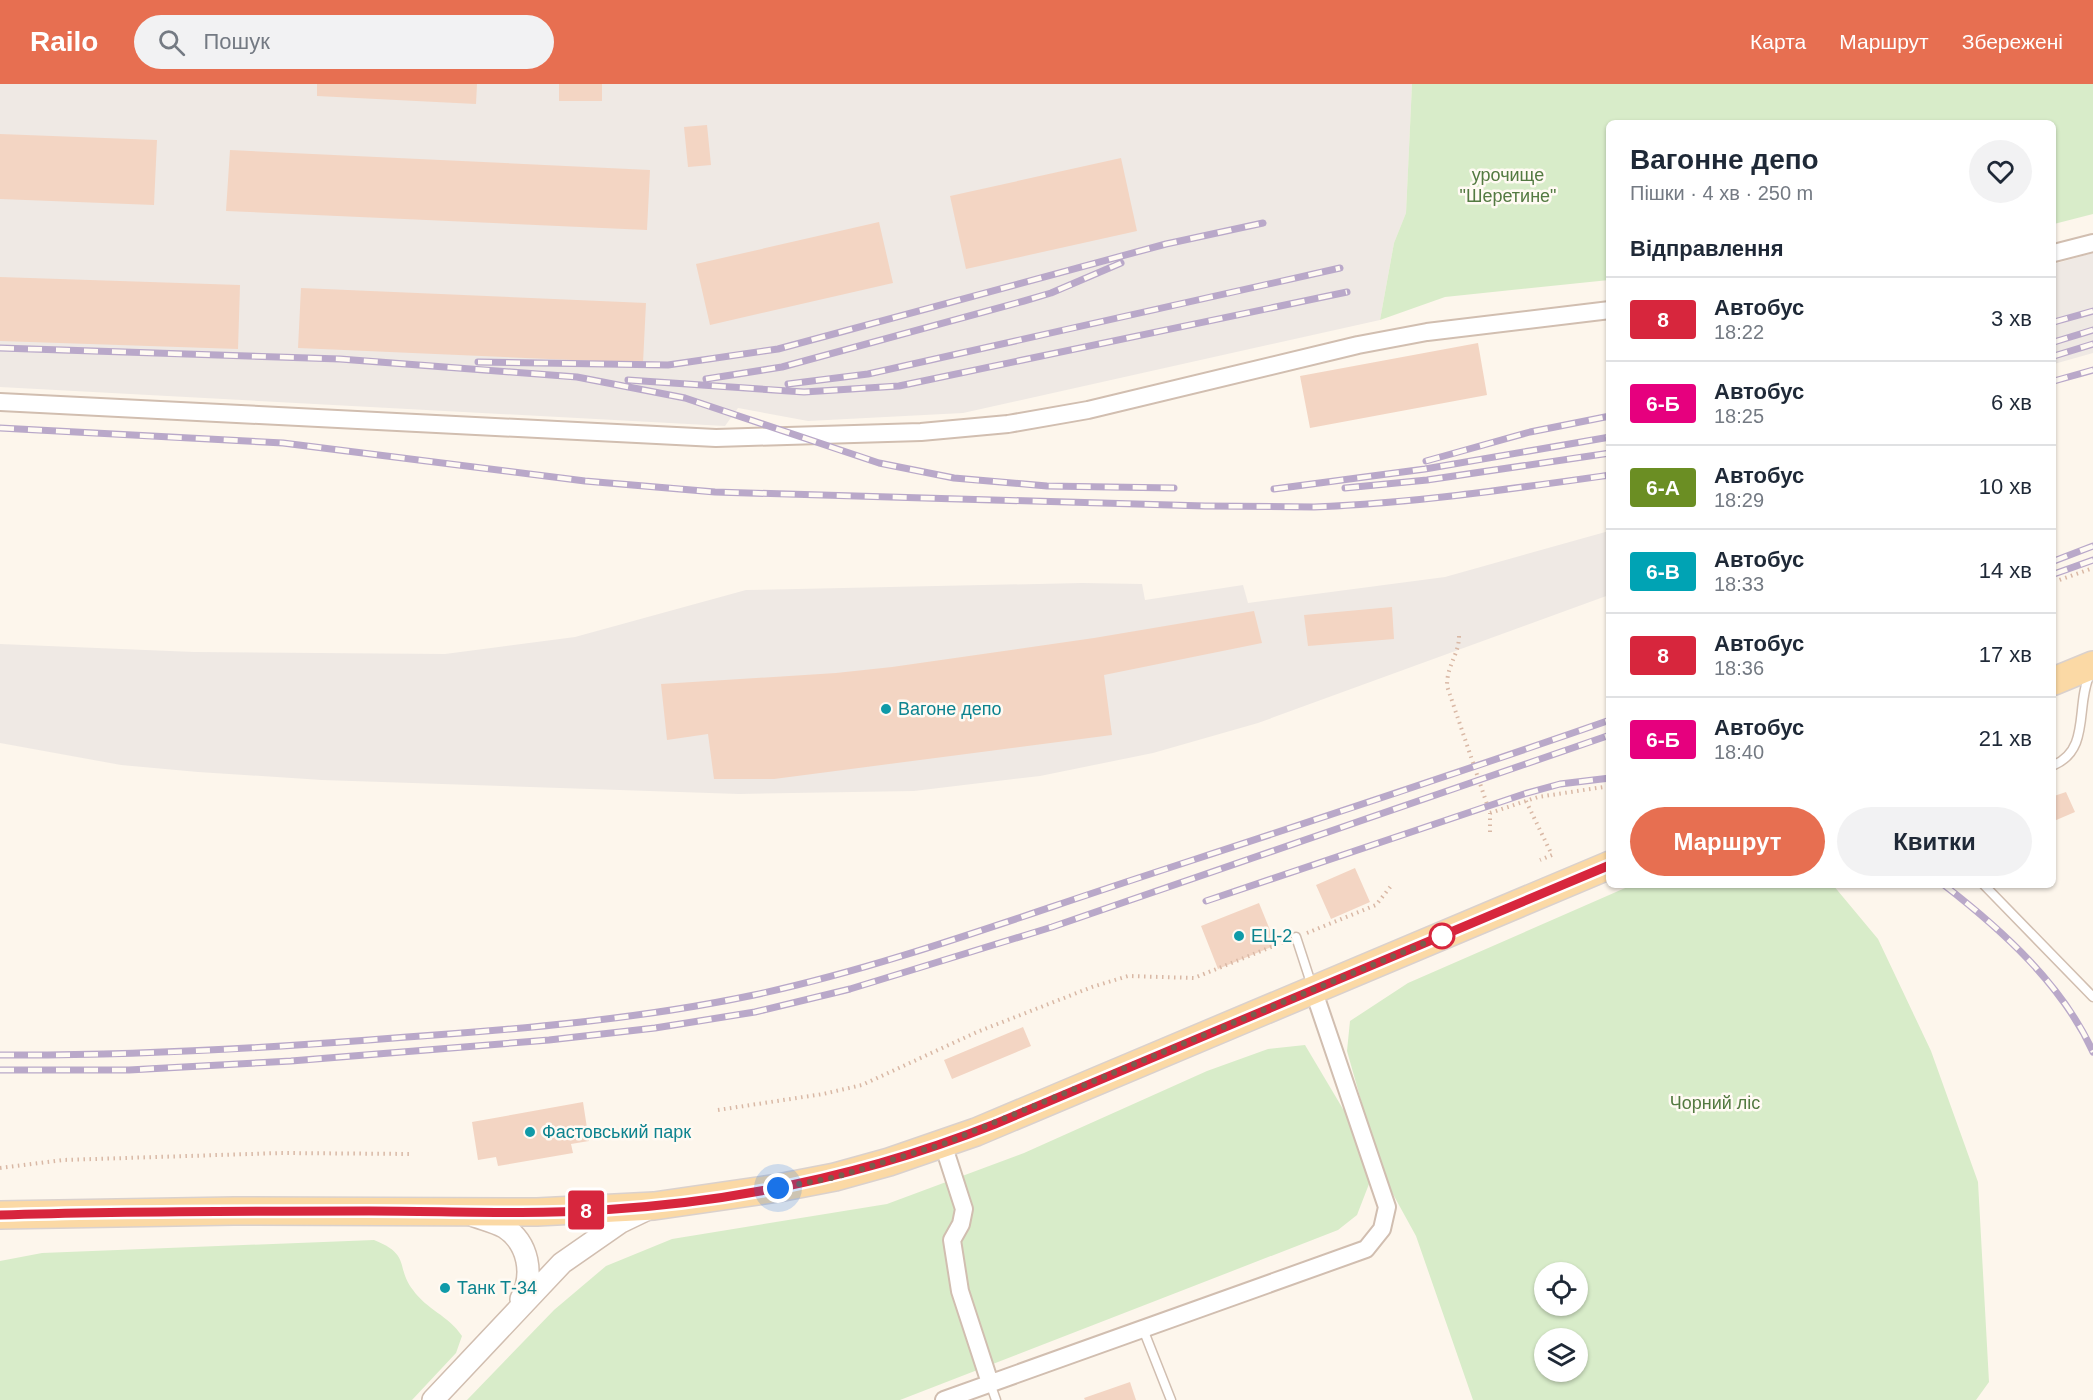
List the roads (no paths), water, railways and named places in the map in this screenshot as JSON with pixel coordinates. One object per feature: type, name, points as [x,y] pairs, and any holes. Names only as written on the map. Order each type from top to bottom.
[{"type":"main road","points":[[2056,680],[2093,667]]},
{"type":"main road","points":[[0,1215],[222,1211],[600,1210],[654,1206],[766,1190],[836,1177],[943,1144],[1606,867]]},
{"type":"street","points":[[2056,253],[2093,243]]},
{"type":"street","points":[[0,402],[716,438],[921,432],[1008,424],[1088,410],[1358,345],[1427,332],[1606,310]]},
{"type":"street","points":[[944,1400],[1366,1249],[1382,1229],[1386,1207],[1313,989]]},
{"type":"street","points":[[943,1144],[964,1209],[961,1224],[952,1240],[960,1291],[990,1383]]},
{"type":"street","points":[[433,1400],[562,1263],[621,1222],[654,1206]]},
{"type":"street","points":[[464,1212],[504,1227],[517,1239],[527,1256],[526,1290],[514,1312]]},
{"type":"lane","points":[[2056,764],[2072,753],[2080,737],[2082,697],[2093,667]]},
{"type":"lane","points":[[1987,888],[2093,997]]},
{"type":"lane","points":[[1296,938],[1313,989]]},
{"type":"lane","points":[[1143,1329],[1171,1400]]},
{"type":"lane","points":[[990,1383],[996,1400]]},
{"type":"railway","points":[[478,362],[668,365],[778,349],[1166,244],[1263,223]]},
{"type":"railway","points":[[706,379],[782,367],[1024,301],[1051,293],[1121,263]]},
{"type":"railway","points":[[788,384],[868,374],[1340,268]]},
{"type":"railway","points":[[628,380],[804,392],[899,386],[1347,292]]},
{"type":"railway","points":[[2056,321],[2093,311]]},
{"type":"railway","points":[[2056,341],[2093,330]]},
{"type":"railway","points":[[2056,355],[2093,344]]},
{"type":"railway","points":[[0,348],[340,359],[577,377],[685,398],[879,463],[954,478],[1047,486],[1174,488]]},
{"type":"railway","points":[[2056,380],[2093,370]]},
{"type":"railway","points":[[1426,461],[1530,432],[1606,417]]},
{"type":"railway","points":[[0,428],[283,443],[585,481],[715,492],[1314,507],[1425,499],[1606,476]]},
{"type":"railway","points":[[1274,489],[1425,469],[1606,438]]},
{"type":"railway","points":[[1345,488],[1427,480],[1606,454]]},
{"type":"railway","points":[[2056,560],[2093,546]]},
{"type":"railway","points":[[2056,573],[2093,560]]},
{"type":"railway","points":[[0,1055],[102,1054],[305,1045],[494,1030],[625,1017],[754,995],[847,972],[938,944],[1427,783],[1606,721]]},
{"type":"railway","points":[[0,1070],[129,1070],[291,1061],[549,1040],[655,1028],[755,1012],[850,989],[1052,927],[1606,736]]},
{"type":"railway","points":[[1206,901],[1524,794],[1560,784],[1606,778]]},
{"type":"railway","points":[[1948,888],[2008,940],[2048,981],[2080,1027],[2093,1052]]},
{"type":"place","name":"Вагоне депо","points":[[886,709]]},
{"type":"place","name":"ЕЦ-2","points":[[1239,936]]},
{"type":"place","name":"Фастовський парк","points":[[530,1132]]},
{"type":"place","name":"Танк Т-34","points":[[445,1288]]},
{"type":"park label","name":"урочище \"Шеретине\"","points":[[1508,185]]},
{"type":"park label","name":"Чорний ліс","points":[[1715,1103]]}]
